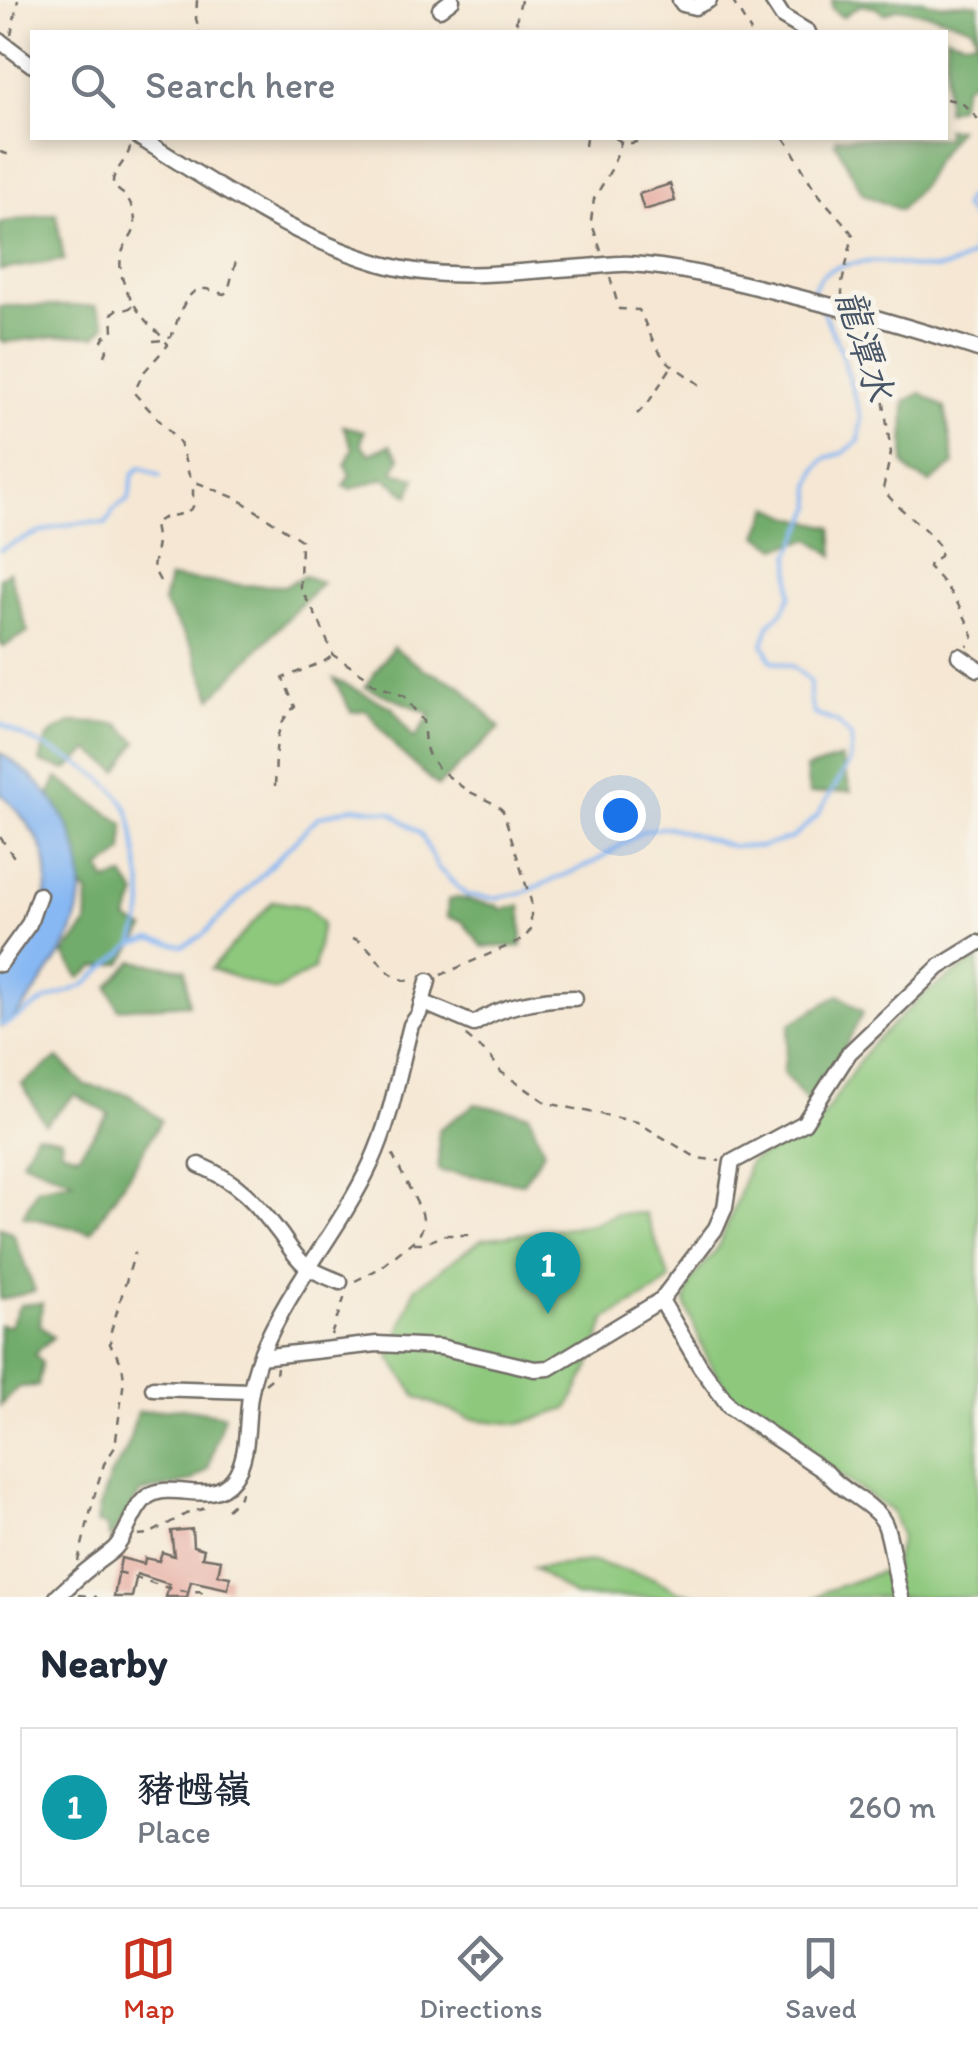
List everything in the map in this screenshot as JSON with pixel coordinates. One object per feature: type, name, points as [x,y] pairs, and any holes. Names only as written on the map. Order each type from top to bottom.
[{"type":"street","points":[[680,0],[695,7],[708,0]]},
{"type":"street","points":[[772,0],[783,17],[805,30]]},
{"type":"street","points":[[6,38],[30,63]]},
{"type":"street","points":[[135,140],[328,245],[384,265],[456,275],[630,264],[836,301],[978,349]]},
{"type":"street","points":[[959,656],[978,670]]},
{"type":"street","points":[[0,964],[29,924],[39,895]]},
{"type":"street","points":[[260,1357],[377,1344],[440,1347],[535,1369],[549,1368],[661,1300],[716,1228],[725,1207],[732,1162],[804,1123],[849,1053],[939,968],[978,943]]},
{"type":"street","points":[[57,1597],[115,1548],[145,1499],[164,1491],[214,1492],[231,1482],[240,1464],[250,1391],[260,1357],[371,1163],[387,1120],[411,1025],[419,1014],[428,981]]},
{"type":"street","points":[[422,1002],[474,1024],[488,1015],[548,998],[575,998]]},
{"type":"street","points":[[199,1165],[222,1175],[246,1193],[309,1268],[346,1285]]},
{"type":"street","points":[[661,1300],[730,1408],[826,1473],[881,1517],[901,1597]]},
{"type":"street","points":[[153,1388],[250,1391]]},
{"type":"path","points":[[6,38],[18,0]]},
{"type":"path","points":[[197,0],[199,30]]},
{"type":"path","points":[[521,0],[516,21],[524,30]]},
{"type":"path","points":[[732,0],[750,30]]},
{"type":"path","points":[[948,99],[961,102],[978,119]]},
{"type":"path","points":[[135,140],[113,181],[115,188],[130,201],[136,223],[120,261],[121,274],[134,304],[168,345],[143,372],[134,393],[180,443],[193,481],[238,499],[301,540],[300,588],[334,655],[373,684],[404,696],[423,721],[424,745],[439,769],[503,811],[526,881],[532,929],[524,939],[428,981],[396,978],[385,971],[362,942],[353,938]]},
{"type":"path","points":[[585,146],[586,140]]},
{"type":"path","points":[[618,140],[624,144],[645,140]]},
{"type":"path","points":[[786,140],[820,197],[853,235],[836,301]]},
{"type":"path","points":[[604,261],[591,221],[594,199],[621,142]]},
{"type":"path","points":[[0,152],[10,156]]},
{"type":"path","points":[[153,341],[172,337],[184,304],[193,292],[206,289],[224,294],[236,261]]},
{"type":"path","points":[[610,277],[620,309],[640,310],[658,349],[670,364],[700,385]]},
{"type":"path","points":[[105,356],[107,350],[102,341],[114,331],[112,314],[134,304]]},
{"type":"path","points":[[857,326],[879,377],[884,404],[891,453],[883,489],[890,500],[930,532],[941,549],[940,556],[929,567],[943,580],[966,616],[973,636],[959,656]]},
{"type":"path","points":[[636,414],[648,403],[670,364]]},
{"type":"path","points":[[160,581],[153,568],[157,542],[154,525],[164,517],[186,514],[193,507],[193,481]]},
{"type":"path","points":[[275,786],[275,740],[286,714],[296,707],[283,678],[334,655]]},
{"type":"path","points":[[0,837],[18,863]]},
{"type":"path","points":[[463,1034],[490,1056],[501,1072],[547,1103],[636,1122],[697,1158],[732,1162]]},
{"type":"path","points":[[326,1349],[346,1285],[380,1268],[422,1231],[422,1214],[388,1149]]},
{"type":"path","points":[[412,1243],[426,1243],[445,1235],[468,1235],[470,1242]]},
{"type":"path","points":[[77,1580],[96,1486],[115,1447],[124,1380],[122,1364],[110,1344],[111,1331],[135,1252]]},
{"type":"path","points":[[137,1536],[206,1508]]},
{"type":"path","points":[[118,1572],[152,1584],[200,1591],[208,1597]]},
{"type":"green space","points":[[832,0],[978,4],[978,77],[964,86],[958,107],[948,110],[948,37],[965,41],[977,39],[972,27],[898,8],[884,14],[877,8],[861,5],[842,17],[832,9]]},
{"type":"green space","points":[[948,129],[958,129],[924,182],[900,210],[863,194],[835,142],[948,140]]},
{"type":"green space","points":[[56,213],[64,260],[0,270],[0,223]]},
{"type":"green space","points":[[0,306],[96,306],[106,325],[96,336],[3,342]]},
{"type":"green space","points":[[921,393],[945,408],[954,464],[930,483],[911,473],[904,464],[905,401]]},
{"type":"green space","points":[[343,426],[364,431],[361,445],[370,454],[390,445],[400,458],[393,472],[416,478],[409,496],[385,478],[351,489],[344,486],[350,474],[345,466],[353,448]]},
{"type":"green space","points":[[770,507],[832,527],[834,556],[811,539],[777,548],[758,535]]},
{"type":"green space","points":[[9,571],[28,632],[3,647],[0,578]]},
{"type":"green space","points":[[304,576],[322,582],[212,698],[192,647],[163,603],[169,578],[284,586]]},
{"type":"green space","points":[[393,647],[425,670],[460,685],[500,728],[438,786],[399,751],[366,710],[351,712],[334,679],[393,708],[414,739],[431,714],[365,687]]},
{"type":"green space","points":[[73,722],[119,724],[137,742],[118,771],[89,750],[67,770],[40,762],[49,736]]},
{"type":"green space","points":[[841,758],[851,791],[809,794],[806,769]]},
{"type":"green space","points":[[57,778],[124,824],[123,851],[100,868],[106,881],[124,876],[137,895],[127,920],[145,929],[122,963],[95,967],[80,978],[64,954],[87,925],[88,893],[81,887],[76,849],[49,795]]},
{"type":"green space","points":[[458,898],[499,906],[501,910],[521,905],[522,946],[483,947],[462,921],[447,917],[448,900]]},
{"type":"green space","points":[[273,901],[307,907],[322,923],[314,969],[275,991],[211,969]]},
{"type":"green space","points":[[978,959],[978,1597],[816,1597],[894,1567],[901,1535],[891,1511],[737,1406],[707,1359],[685,1303],[691,1281],[719,1246],[749,1162],[820,1121],[869,1047],[925,993]]},
{"type":"green space","points":[[133,961],[185,969],[189,1004],[118,1009],[108,986]]},
{"type":"green space","points":[[839,995],[863,1012],[811,1106],[783,1073],[790,1024]]},
{"type":"green space","points":[[58,1058],[85,1085],[128,1094],[161,1120],[91,1232],[23,1216],[37,1188],[74,1181],[22,1160],[36,1134],[62,1139],[61,1150],[78,1155],[109,1114],[75,1095],[45,1124],[22,1084]]},
{"type":"green space","points":[[475,1104],[529,1114],[544,1151],[523,1183],[439,1171],[438,1130]]},
{"type":"green space","points":[[645,1213],[670,1279],[606,1319],[588,1370],[568,1409],[519,1424],[471,1419],[417,1397],[390,1357],[415,1288],[482,1239],[592,1224],[615,1214]]},
{"type":"green space","points":[[0,1227],[13,1233],[35,1291],[0,1300]]},
{"type":"green space","points":[[42,1303],[40,1325],[53,1337],[35,1354],[42,1363],[38,1386],[19,1387],[0,1406],[0,1325],[10,1326],[20,1305]]},
{"type":"green space","points":[[182,1408],[224,1415],[208,1469],[192,1481],[140,1493],[110,1539],[106,1526],[97,1524],[99,1508],[110,1476],[127,1449],[137,1412]]},
{"type":"green space","points":[[593,1562],[651,1577],[679,1592],[708,1597],[576,1597],[533,1568]]},
{"type":"water","points":[[0,753],[42,787],[58,808],[79,857],[81,883],[79,910],[65,947],[26,1005],[0,1027],[0,978],[37,923],[47,891],[47,874],[38,840],[0,793]]},
{"type":"building","points":[[670,184],[675,201],[644,210],[639,194]]},
{"type":"building","points":[[192,1529],[193,1546],[204,1549],[202,1557],[221,1560],[218,1575],[230,1577],[228,1589],[191,1581],[187,1597],[166,1597],[169,1584],[137,1574],[132,1597],[114,1597],[121,1558],[144,1564],[145,1558],[159,1561],[162,1552],[174,1556],[171,1531]]},
{"type":"waterway","name":"龍潭水","points":[[816,297],[813,289],[821,276],[842,266],[875,262],[942,268],[972,255],[977,223],[963,207],[978,190]]},
{"type":"waterway","points":[[0,1024],[85,985],[133,944],[152,939],[183,946],[203,935],[318,817],[354,807],[391,812],[421,834],[437,867],[466,895],[494,898],[522,893],[593,863],[643,831],[668,827],[732,846],[760,847],[792,838],[817,816],[850,762],[852,738],[837,722],[814,714],[810,681],[794,667],[772,661],[763,644],[770,623],[783,611],[791,595],[790,555],[813,507],[811,486],[817,468],[826,458],[843,453],[859,441],[861,418],[840,348],[820,306]]},
{"type":"waterway","points":[[0,550],[65,525],[106,524],[114,509],[129,499],[133,474],[141,467],[160,476]]},
{"type":"waterway","points":[[0,723],[87,768],[116,792],[127,808],[143,894],[141,921],[133,944]]},
{"type":"place","name":"豬乸嶺","points":[[548,1314]]}]
